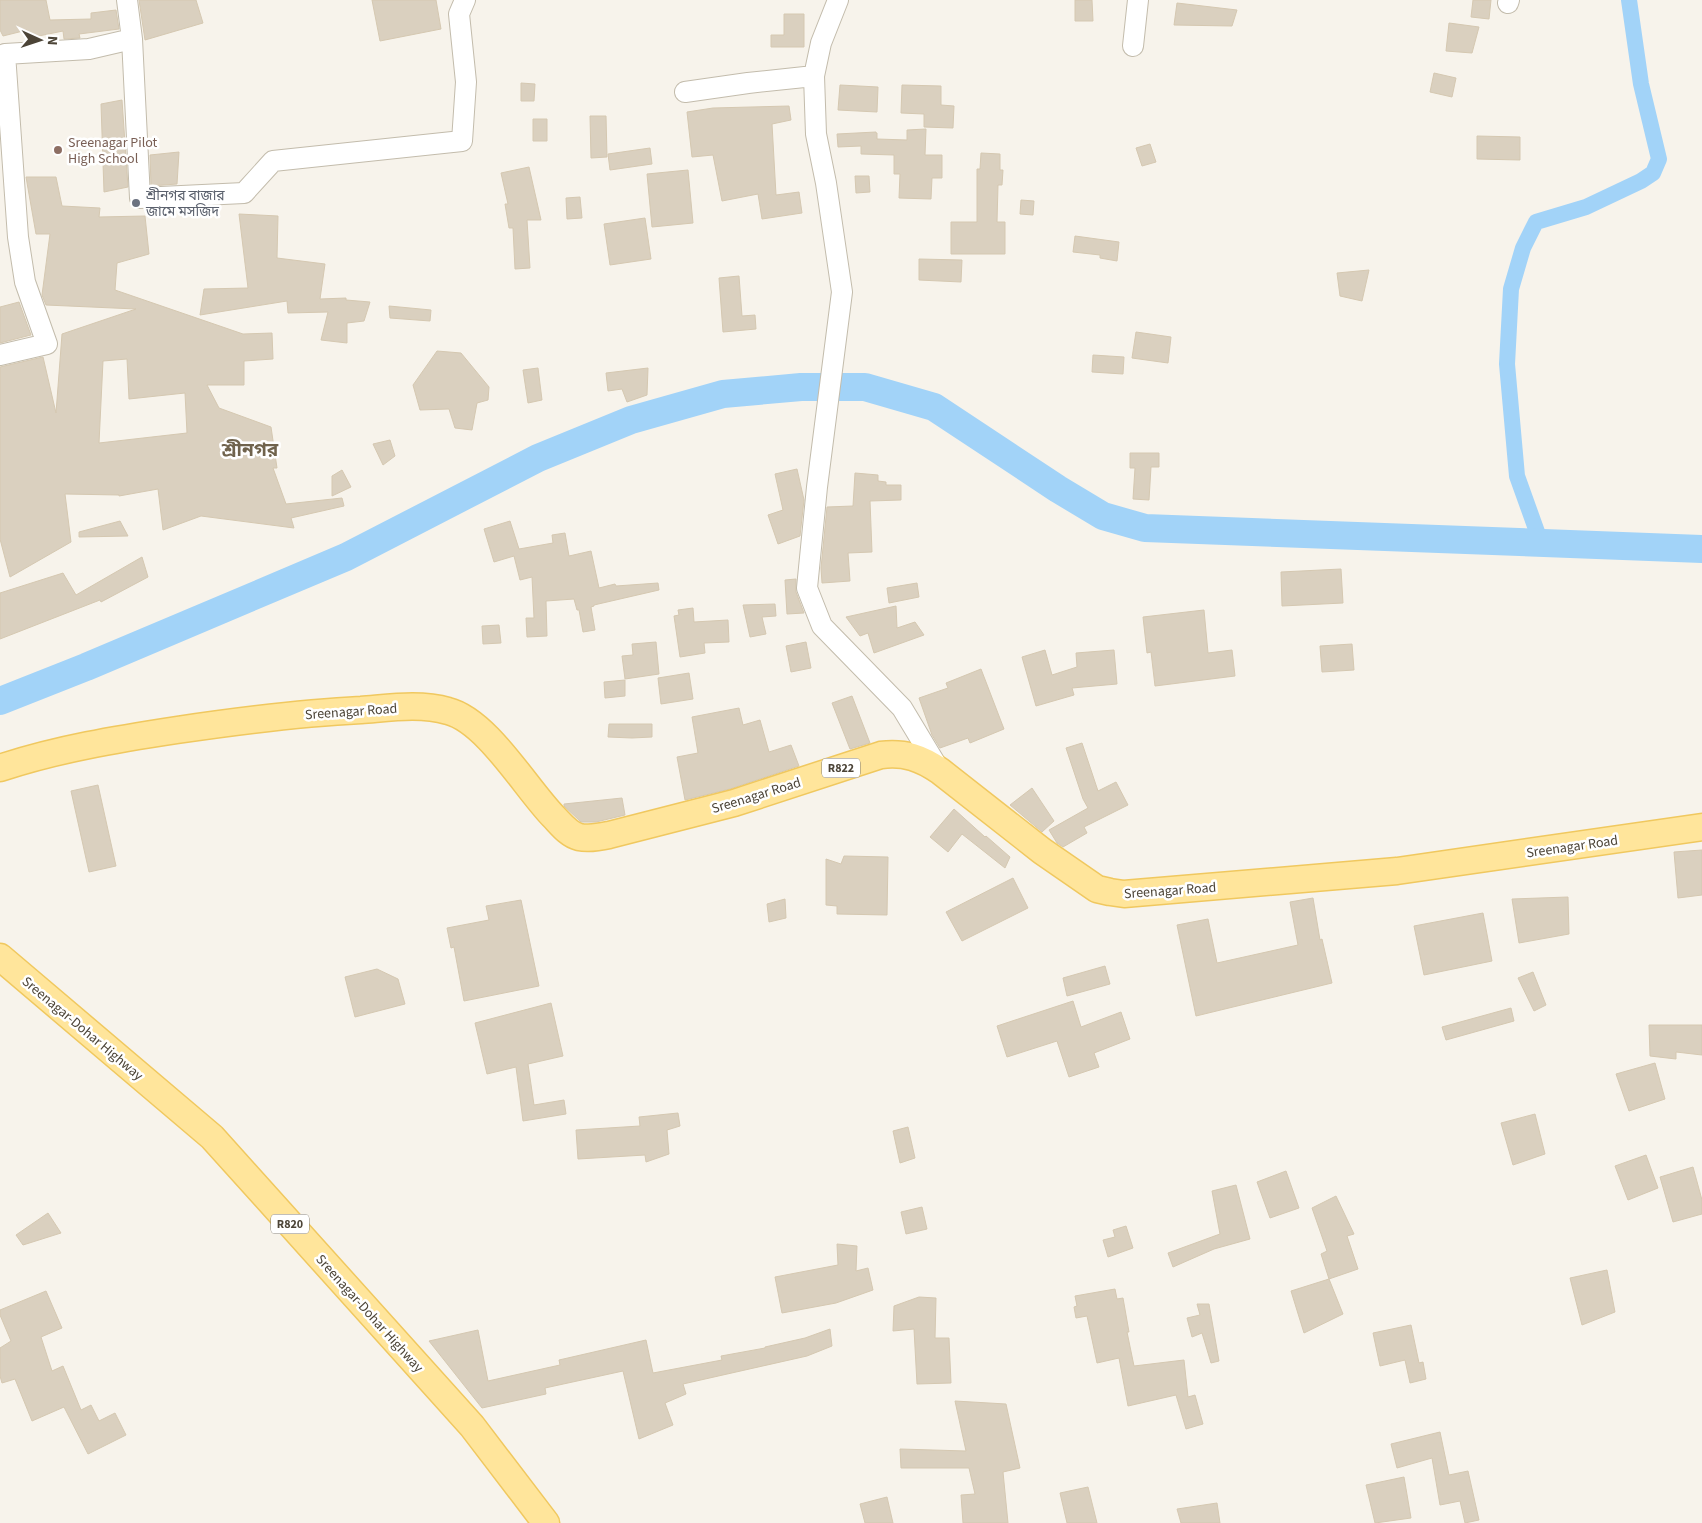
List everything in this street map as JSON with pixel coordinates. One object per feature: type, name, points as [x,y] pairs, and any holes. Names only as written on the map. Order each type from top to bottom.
[{"type":"main road","name":"Sreenagar Road","points":[[0,768],[27,759],[123,739],[227,723],[322,712],[426,707],[448,710],[464,717],[492,742],[544,807],[568,832],[580,837],[593,838],[609,836],[734,803],[881,755],[895,753],[910,755],[940,771],[1042,850],[1097,889],[1124,894],[1397,871],[1702,827]]},
{"type":"main road","name":"Sreenagar-Dohar Highway","points":[[0,957],[212,1137],[472,1426],[546,1523]]},
{"type":"street","points":[[127,0],[132,39],[140,198],[244,194],[273,161],[462,142],[466,82],[459,14],[465,0]]},
{"type":"street","points":[[838,0],[821,43],[814,76],[816,134],[826,183],[842,292],[806,588],[822,626],[902,708],[940,771]]},
{"type":"street","points":[[1133,46],[1138,0]]},
{"type":"street","points":[[0,355],[47,344],[25,282],[18,237],[3,48],[89,48],[132,39]]},
{"type":"street","points":[[685,92],[814,76]]},
{"type":"building","points":[[0,0],[46,0],[50,20],[91,19],[91,13],[116,10],[119,29],[79,34],[80,38],[64,39],[63,31],[29,38],[27,30],[3,36],[0,30]]},
{"type":"building","points":[[139,0],[196,0],[203,23],[145,40]]},
{"type":"building","points":[[372,0],[436,0],[441,29],[380,41]]},
{"type":"building","points":[[1075,0],[1092,0],[1093,21],[1075,21]]},
{"type":"building","points":[[1473,0],[1491,0],[1489,19],[1471,17]]},
{"type":"building","points":[[1177,3],[1237,10],[1232,26],[1174,25]]},
{"type":"building","points":[[784,14],[804,14],[804,47],[771,47],[771,35],[784,35]]},
{"type":"building","points":[[1449,23],[1479,27],[1472,53],[1446,51]]},
{"type":"building","points":[[1434,73],[1456,78],[1452,97],[1430,92]]},
{"type":"building","points":[[521,83],[535,84],[534,101],[521,101]]},
{"type":"building","points":[[840,85],[878,87],[877,112],[838,110]]},
{"type":"building","points":[[902,85],[941,86],[941,105],[954,106],[953,128],[924,127],[924,114],[901,113]]},
{"type":"building","points":[[122,100],[128,187],[104,192],[101,104]]},
{"type":"building","points":[[789,106],[791,120],[772,124],[776,195],[799,192],[802,213],[762,219],[758,194],[722,201],[713,155],[692,157],[687,112],[713,108]]},
{"type":"building","points":[[590,116],[606,116],[607,157],[591,158]]},
{"type":"building","points":[[533,119],[547,119],[547,141],[533,141]]},
{"type":"building","points":[[926,129],[925,155],[942,155],[942,178],[932,178],[931,199],[899,198],[900,174],[894,174],[894,155],[861,154],[861,146],[838,147],[837,134],[876,132],[877,139],[907,140],[907,130]]},
{"type":"building","points":[[1477,136],[1520,137],[1520,160],[1477,159]]},
{"type":"building","points":[[1150,144],[1156,162],[1142,166],[1136,148]]},
{"type":"building","points":[[650,148],[652,164],[610,170],[608,154]]},
{"type":"building","points":[[179,152],[177,184],[151,186],[150,155]]},
{"type":"building","points":[[981,153],[1000,154],[1000,170],[1003,170],[1002,185],[998,185],[997,222],[1005,222],[1005,254],[951,254],[951,222],[977,222],[977,169],[980,169]]},
{"type":"building","points":[[529,167],[541,220],[527,220],[530,268],[515,269],[513,228],[509,228],[505,204],[508,204],[501,173]]},
{"type":"building","points":[[688,170],[693,223],[652,227],[647,174]]},
{"type":"building","points":[[855,176],[869,176],[870,192],[856,193]]},
{"type":"building","points":[[26,177],[56,177],[62,206],[100,208],[99,217],[145,216],[149,254],[117,263],[115,290],[243,334],[272,333],[273,359],[244,361],[244,385],[207,385],[219,408],[271,427],[277,468],[273,468],[286,504],[342,498],[344,506],[291,518],[294,528],[201,516],[163,530],[158,489],[119,496],[65,494],[71,542],[10,577],[0,539],[0,367],[43,357],[56,413],[62,334],[136,309],[46,305],[42,295],[50,234],[36,234]],"holes":[[[127,359],[129,399],[185,393],[187,433],[99,443],[103,361]]]},
{"type":"building","points":[[580,197],[582,218],[567,219],[566,198]]},
{"type":"building","points":[[1021,200],[1034,201],[1033,215],[1020,214]]},
{"type":"building","points":[[239,214],[278,216],[277,258],[325,264],[320,299],[346,298],[346,300],[370,302],[364,321],[347,323],[347,343],[321,340],[328,312],[288,313],[287,301],[200,315],[204,289],[248,288]]},
{"type":"building","points":[[645,218],[651,259],[610,265],[604,224]]},
{"type":"building","points":[[1075,236],[1119,242],[1117,261],[1100,258],[1100,255],[1073,252]]},
{"type":"building","points":[[919,259],[962,260],[961,282],[919,280]]},
{"type":"building","points":[[1369,270],[1362,301],[1340,296],[1337,273]]},
{"type":"building","points":[[739,276],[742,316],[755,315],[756,329],[723,332],[719,278]]},
{"type":"building","points":[[19,302],[31,335],[0,343],[0,307]]},
{"type":"building","points":[[389,306],[431,310],[430,321],[390,318]]},
{"type":"building","points":[[1136,332],[1171,337],[1168,363],[1132,358]]},
{"type":"building","points":[[437,351],[461,353],[489,387],[488,400],[477,403],[472,430],[455,428],[449,409],[420,410],[413,385]]},
{"type":"building","points":[[1093,355],[1124,357],[1123,374],[1092,372]]},
{"type":"building","points":[[538,368],[542,400],[528,403],[523,370]]},
{"type":"building","points":[[648,368],[647,395],[627,402],[622,389],[608,391],[606,373]]},
{"type":"building","points":[[390,440],[395,456],[383,465],[373,444]]},
{"type":"building","points":[[1130,453],[1159,453],[1159,467],[1151,467],[1149,500],[1133,499],[1135,468],[1130,468]]},
{"type":"building","points":[[797,469],[804,500],[800,536],[778,544],[768,515],[783,510],[775,474]]},
{"type":"building","points":[[342,470],[351,487],[332,496],[332,476]]},
{"type":"building","points":[[855,473],[878,475],[878,481],[886,482],[886,485],[901,485],[901,500],[870,501],[872,552],[848,553],[850,581],[822,583],[821,568],[827,507],[853,506]]},
{"type":"building","points":[[120,521],[128,536],[79,537],[79,532]]},
{"type":"building","points":[[510,521],[519,549],[553,543],[552,535],[565,533],[569,556],[591,551],[599,588],[615,584],[616,586],[658,583],[659,590],[594,605],[591,607],[595,630],[583,632],[579,610],[577,610],[574,599],[546,601],[547,636],[527,637],[526,618],[534,618],[532,577],[520,580],[514,556],[494,562],[484,529]]},
{"type":"building","points":[[142,557],[148,577],[101,602],[100,600],[0,639],[0,593],[63,573],[76,595]]},
{"type":"building","points":[[1341,569],[1343,603],[1282,606],[1281,572]]},
{"type":"building","points":[[796,579],[796,592],[804,613],[787,614],[785,580]]},
{"type":"building","points":[[917,583],[919,597],[889,603],[887,588]]},
{"type":"building","points":[[775,604],[776,616],[762,617],[766,634],[750,637],[743,605]]},
{"type":"building","points":[[896,606],[897,628],[915,622],[924,635],[874,653],[868,633],[860,636],[846,617]]},
{"type":"building","points":[[693,608],[694,622],[728,620],[729,642],[704,643],[705,653],[680,657],[674,616],[679,615],[678,610]]},
{"type":"building","points":[[1204,610],[1208,653],[1232,650],[1235,676],[1155,686],[1151,652],[1147,653],[1143,617]]},
{"type":"building","points":[[499,625],[501,643],[483,644],[482,626]]},
{"type":"building","points":[[656,642],[659,674],[625,679],[622,656],[633,655],[632,644]]},
{"type":"building","points":[[806,642],[811,668],[791,672],[786,646]]},
{"type":"building","points":[[1352,644],[1354,670],[1322,672],[1320,646]]},
{"type":"building","points":[[1045,650],[1052,675],[1077,667],[1076,653],[1114,650],[1117,684],[1072,688],[1074,695],[1036,706],[1022,657]]},
{"type":"building","points":[[981,669],[1004,729],[970,743],[968,738],[940,748],[932,735],[919,698],[948,688],[946,683]]},
{"type":"building","points":[[689,673],[693,699],[661,704],[658,678]]},
{"type":"building","points":[[625,680],[625,696],[605,698],[604,682]]},
{"type":"building","points":[[852,696],[870,743],[850,749],[832,703]]},
{"type":"building","points":[[739,708],[743,725],[760,720],[769,752],[791,745],[799,766],[730,789],[685,800],[677,757],[698,753],[692,717]]},
{"type":"building","points":[[609,724],[652,724],[652,737],[608,737]]},
{"type":"building","points":[[1082,743],[1098,791],[1116,782],[1128,805],[1084,827],[1087,833],[1063,847],[1057,843],[1049,830],[1088,808],[1083,799],[1066,748]]},
{"type":"building","points":[[98,785],[116,866],[89,872],[71,791]]},
{"type":"building","points":[[1032,788],[1054,821],[1042,832],[1010,805]]},
{"type":"building","points":[[622,798],[625,815],[596,822],[581,822],[564,806],[564,804]]},
{"type":"building","points":[[954,809],[1010,857],[1005,868],[962,834],[948,852],[930,837]]},
{"type":"building","points":[[1702,850],[1702,895],[1678,898],[1674,852]]},
{"type":"building","points":[[844,856],[888,857],[887,915],[837,914],[837,906],[826,905],[826,859],[841,864]]},
{"type":"building","points":[[1013,878],[1028,908],[962,941],[946,912]]},
{"type":"building","points":[[1568,897],[1569,934],[1519,943],[1512,899]]},
{"type":"building","points":[[1313,898],[1320,940],[1322,939],[1332,983],[1196,1016],[1177,925],[1208,919],[1217,963],[1298,945],[1290,902]]},
{"type":"building","points":[[785,899],[786,918],[769,922],[767,904]]},
{"type":"building","points":[[521,900],[539,986],[464,1001],[454,947],[451,948],[447,928],[489,920],[486,906]]},
{"type":"building","points":[[1483,913],[1492,961],[1424,975],[1414,926]]},
{"type":"building","points":[[1105,966],[1110,984],[1067,996],[1063,978]]},
{"type":"building","points":[[377,969],[398,979],[405,1004],[355,1017],[345,977]]},
{"type":"building","points":[[1533,972],[1546,1005],[1534,1011],[1518,978]]},
{"type":"building","points":[[1073,1001],[1081,1027],[1121,1012],[1130,1039],[1094,1053],[1099,1067],[1069,1077],[1057,1041],[1007,1057],[997,1026]]},
{"type":"building","points":[[551,1003],[563,1056],[528,1064],[534,1105],[564,1100],[566,1114],[523,1121],[516,1067],[487,1074],[475,1023]]},
{"type":"building","points":[[1511,1008],[1514,1021],[1446,1040],[1442,1027]]},
{"type":"building","points":[[1649,1025],[1702,1025],[1702,1055],[1676,1052],[1676,1059],[1650,1056]]},
{"type":"building","points":[[1655,1063],[1665,1099],[1629,1111],[1616,1074]]},
{"type":"building","points":[[678,1113],[680,1126],[667,1130],[669,1154],[646,1162],[645,1155],[578,1159],[576,1130],[640,1126],[639,1117]]},
{"type":"building","points":[[1535,1114],[1545,1154],[1513,1165],[1501,1123]]},
{"type":"building","points":[[908,1127],[915,1158],[900,1163],[893,1131]]},
{"type":"building","points":[[1646,1155],[1658,1188],[1628,1200],[1615,1166]]},
{"type":"building","points":[[1693,1167],[1702,1200],[1702,1214],[1673,1222],[1660,1177]]},
{"type":"building","points":[[1286,1171],[1299,1208],[1270,1218],[1257,1182]]},
{"type":"building","points":[[1236,1185],[1250,1239],[1214,1249],[1173,1267],[1168,1253],[1220,1234],[1212,1191]]},
{"type":"building","points":[[1336,1196],[1354,1234],[1347,1236],[1358,1269],[1329,1279],[1321,1254],[1327,1251],[1312,1208]]},
{"type":"building","points":[[922,1207],[927,1229],[906,1234],[901,1212]]},
{"type":"building","points":[[48,1213],[61,1233],[23,1245],[16,1235]]},
{"type":"building","points":[[1126,1226],[1133,1248],[1108,1257],[1103,1240],[1115,1237],[1113,1230]]},
{"type":"building","points":[[837,1244],[857,1246],[856,1271],[868,1268],[873,1290],[836,1303],[782,1313],[775,1277],[838,1265]]},
{"type":"building","points":[[1607,1270],[1615,1312],[1582,1325],[1570,1278]]},
{"type":"building","points":[[1329,1279],[1343,1314],[1304,1333],[1291,1291]]},
{"type":"building","points":[[1115,1289],[1117,1299],[1123,1298],[1134,1366],[1184,1360],[1188,1397],[1195,1395],[1203,1424],[1186,1429],[1176,1395],[1128,1406],[1119,1358],[1097,1363],[1087,1316],[1076,1318],[1074,1307],[1077,1306],[1075,1296]]},
{"type":"building","points":[[46,1291],[62,1328],[41,1337],[52,1371],[63,1366],[81,1410],[91,1405],[99,1421],[115,1413],[126,1435],[88,1454],[64,1407],[32,1421],[15,1379],[2,1383],[0,1376],[0,1348],[11,1341],[0,1315],[0,1310]]},
{"type":"building","points":[[919,1297],[936,1298],[935,1338],[949,1338],[951,1383],[917,1384],[914,1329],[893,1331],[894,1306]]},
{"type":"building","points":[[1197,1304],[1209,1304],[1219,1361],[1211,1363],[1202,1333],[1192,1337],[1187,1318],[1200,1315]]},
{"type":"building","points":[[1411,1325],[1419,1363],[1423,1362],[1426,1379],[1410,1383],[1405,1360],[1380,1366],[1373,1333]]},
{"type":"building","points":[[830,1329],[832,1346],[807,1356],[683,1384],[686,1394],[665,1403],[673,1425],[639,1439],[623,1371],[545,1388],[546,1394],[482,1408],[429,1341],[478,1330],[488,1381],[560,1365],[559,1360],[646,1340],[653,1373],[722,1360],[721,1356],[765,1348],[805,1338]]},
{"type":"building","points":[[955,1401],[1006,1404],[1020,1468],[1003,1472],[1008,1523],[963,1523],[961,1495],[975,1494],[969,1468],[901,1468],[900,1449],[966,1451]]},
{"type":"building","points":[[1440,1432],[1449,1475],[1468,1471],[1479,1520],[1465,1523],[1460,1501],[1440,1505],[1432,1458],[1397,1468],[1391,1444]]},
{"type":"building","points":[[1404,1477],[1411,1518],[1375,1523],[1366,1485]]},
{"type":"building","points":[[1088,1487],[1097,1523],[1067,1523],[1060,1493]]},
{"type":"building","points":[[887,1497],[893,1523],[865,1523],[860,1504]]},
{"type":"building","points":[[1217,1503],[1220,1523],[1181,1523],[1177,1509]]},
{"type":"waterway","points":[[1541,543],[1517,476],[1507,364],[1511,289],[1523,248],[1536,222],[1586,207],[1641,181],[1653,173],[1659,159],[1641,84],[1629,0]]},
{"type":"waterway","points":[[0,701],[86,667],[346,557],[538,458],[631,420],[723,394],[801,387],[865,387],[934,407],[1058,489],[1103,516],[1145,528],[1702,549]]},
{"type":"place","name":"Sreenagar Pilot High School","points":[[58,150]]},
{"type":"place","name":"শ্রীনগর বাজার জামে মসজিদ","points":[[136,203]]},
{"type":"district","name":"শ্রীনগর","points":[[250,449]]}]
